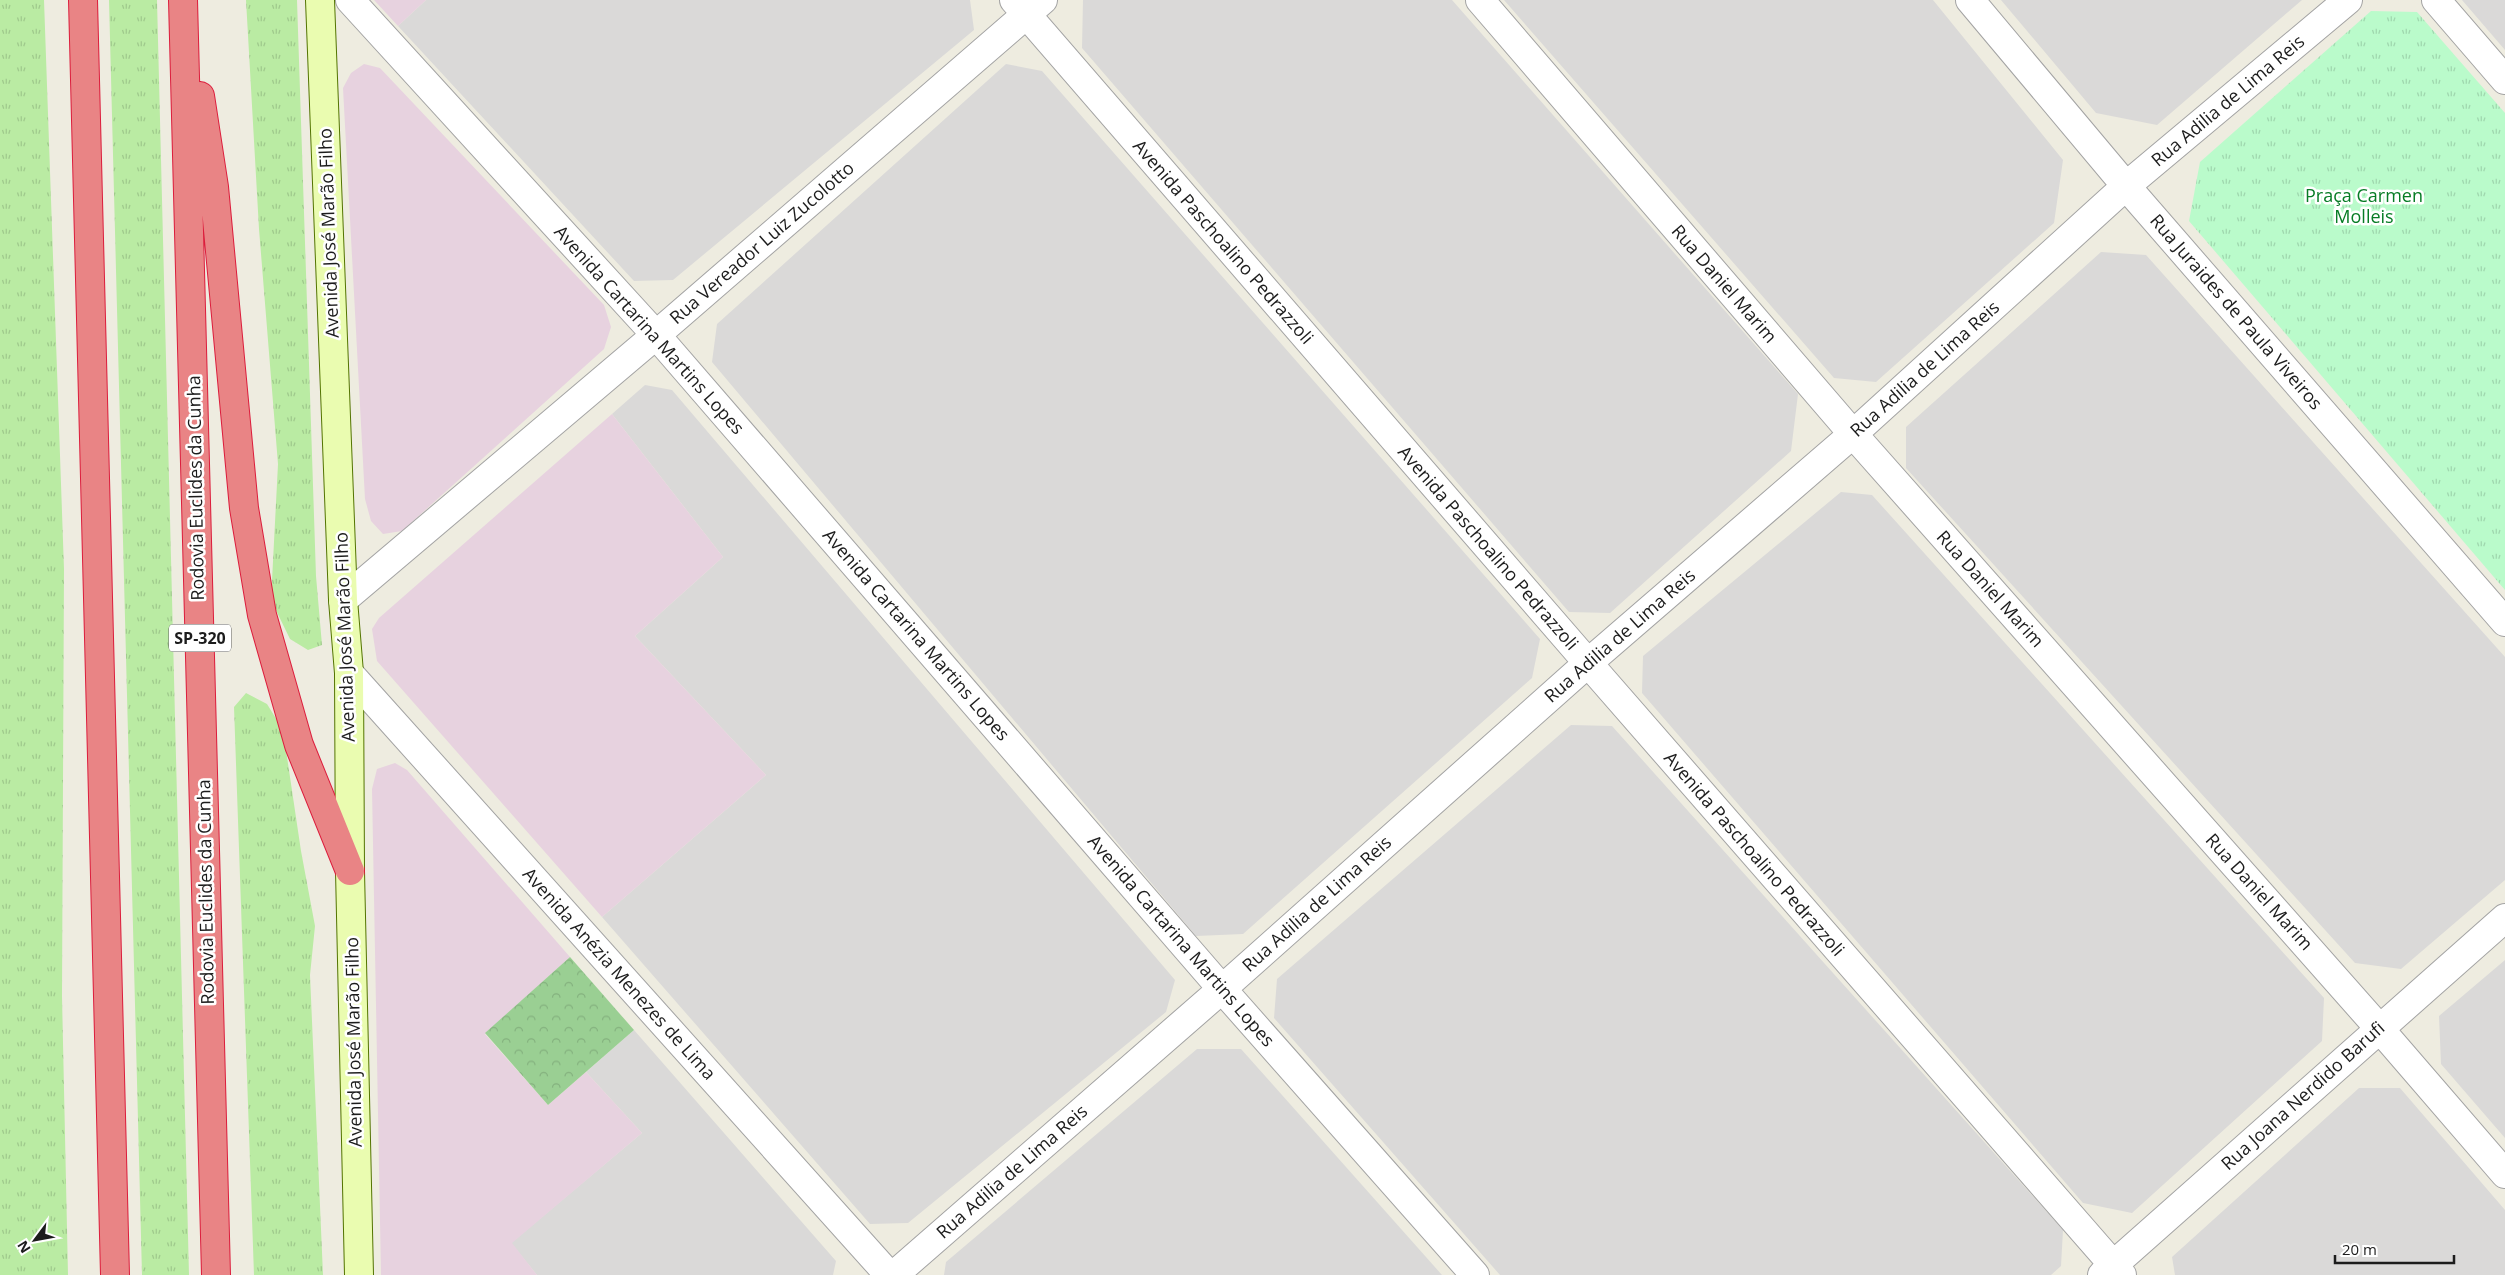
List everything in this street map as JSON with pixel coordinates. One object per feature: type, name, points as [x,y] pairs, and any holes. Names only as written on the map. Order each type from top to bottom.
[{"type":"highway","points":[[83,0],[114,1275]]},
{"type":"highway","points":[[184,0],[214,187],[244,508],[262,615],[299,745],[350,871]]},
{"type":"highway","name":"Rodovia Euclides da Cunha","points":[[184,0],[216,1275]]},
{"type":"main road","name":"Avenida José Marão Filho","points":[[320,0],[343,600],[349,673],[350,871],[359,1275]]},
{"type":"street","name":"Avenida Cartarina Martins Lopes","points":[[350,0],[656,335],[1222,989],[1475,1275]]},
{"type":"street","name":"Rua Daniel Marim","points":[[1480,0],[1853,434],[2379,1028],[2505,1174]]},
{"type":"street","name":"Rua Juraides de Paula Viveiros","points":[[1970,0],[2126,186],[2505,622]]},
{"type":"street","name":"Rua Adilia de Lima Reis","points":[[894,1275],[1222,989],[1588,663],[1853,434],[2126,186],[2348,0]]},
{"type":"street","points":[[2436,0],[2505,80]]},
{"type":"street","name":"Rua Vereador Luiz Zucolotto","points":[[343,600],[656,335],[1028,5]]},
{"type":"street","name":"Avenida Paschoalino Pedrazzoli","points":[[1028,5],[1588,663],[2112,1272]]},
{"type":"street","name":"Avenida Anézia Menezes de Lima","points":[[349,673],[889,1275]]},
{"type":"street","name":"Rua Joana Nerdido Barufi","points":[[2112,1272],[2379,1028],[2505,918]]},
{"type":"shaded area","points":[[374,0],[426,0],[398,26]]},
{"type":"shaded area","points":[[426,0],[970,0],[974,30],[673,280],[634,281],[398,26]]},
{"type":"shaded area","points":[[1083,0],[1452,0],[1798,394],[1791,451],[1610,613],[1569,612],[1082,48]]},
{"type":"shaded area","points":[[1504,0],[1933,0],[2063,160],[2054,223],[1876,382],[1834,378]]},
{"type":"shaded area","points":[[2001,0],[2302,0],[2157,125],[2096,113]]},
{"type":"shaded area","points":[[2462,0],[2505,0],[2505,50]]},
{"type":"shaded area","points":[[364,64],[380,68],[604,305],[611,327],[604,349],[402,531],[383,534],[371,521],[365,499],[343,88],[351,73]]},
{"type":"shaded area","points":[[1006,64],[1042,71],[1540,639],[1532,678],[1243,934],[1196,936],[712,362],[717,324]]},
{"type":"shaded area","points":[[2101,252],[2146,255],[2505,657],[2505,880],[2401,969],[2355,963],[1906,468],[1906,427]]},
{"type":"shaded area","points":[[645,385],[672,390],[1175,980],[1166,1012],[908,1223],[870,1224],[602,917],[766,775],[635,636],[723,557],[612,414]]},
{"type":"shaded area","points":[[612,414],[723,557],[635,636],[766,775],[602,917],[377,661],[372,629],[379,618]]},
{"type":"shaded area","points":[[1841,492],[1872,495],[2324,998],[2322,1041],[2132,1213],[2083,1203],[1642,693],[1643,656]]},
{"type":"shaded area","points":[[1571,725],[1612,726],[2063,1230],[2061,1266],[2051,1275],[1500,1275],[1274,1018],[1277,979]]},
{"type":"shaded area","points":[[395,763],[407,770],[570,957],[485,1034],[548,1105],[586,1072],[642,1133],[512,1243],[537,1275],[381,1275],[372,789],[377,769]]},
{"type":"shaded area","points":[[2505,960],[2505,1138],[2441,1064],[2439,1016]]},
{"type":"shaded area","points":[[634,1030],[836,1261],[833,1275],[537,1275],[511,1243],[642,1133],[586,1072]]},
{"type":"shaded area","points":[[1197,1049],[1241,1049],[1442,1275],[944,1275],[946,1262]]},
{"type":"shaded area","points":[[2359,1088],[2400,1088],[2505,1210],[2505,1275],[2175,1275],[2172,1257]]},
{"type":"green space","points":[[0,0],[44,0],[64,569],[62,996],[68,1275],[0,1275]]},
{"type":"green space","points":[[109,0],[157,0],[189,1275],[142,1275]]},
{"type":"green space","points":[[246,0],[297,0],[316,576],[322,645],[308,650],[290,639],[271,600],[278,464],[259,229]]},
{"type":"green space","name":"Praça Carmen Molleis","points":[[2371,11],[2417,12],[2505,113],[2505,590],[2189,221],[2200,162]]},
{"type":"green space","points":[[246,693],[267,704],[283,730],[301,851],[315,926],[310,975],[323,1275],[254,1275],[234,707]]},
{"type":"green space","points":[[570,957],[634,1030],[548,1105],[485,1033]]}]
